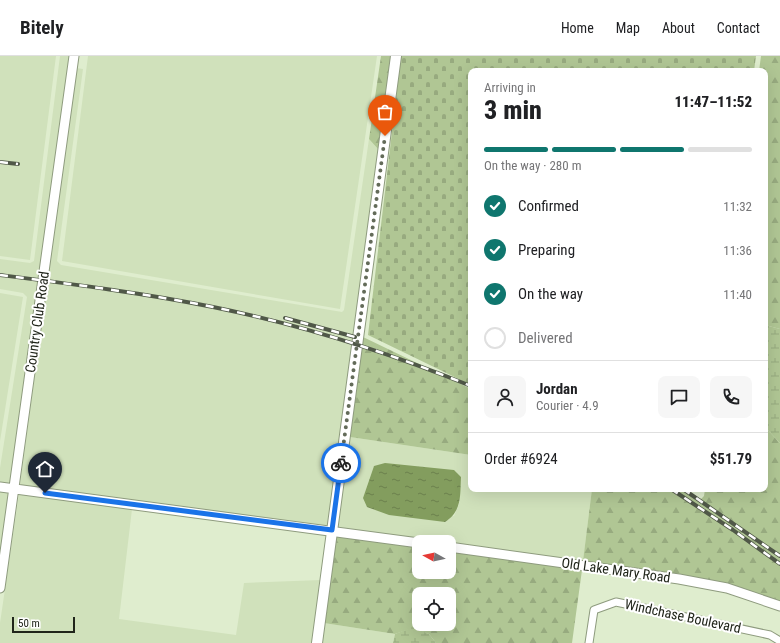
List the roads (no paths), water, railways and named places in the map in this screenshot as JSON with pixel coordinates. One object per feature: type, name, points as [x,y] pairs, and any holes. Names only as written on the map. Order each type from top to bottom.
[{"type":"main road","points":[[317,643],[396,56]]},
{"type":"street","name":"Country Club Road","points":[[0,588],[74,56]]},
{"type":"street","points":[[0,487],[332,530],[412,542]]},
{"type":"street","name":"Old Lake Mary Road","points":[[456,548],[679,579],[727,588],[780,606]]},
{"type":"street","name":"Windchase Boulevard","points":[[589,643],[594,610],[616,602],[770,635],[780,641]]},
{"type":"water","points":[[385,463],[454,470],[461,477],[459,502],[455,513],[445,522],[389,515],[367,507],[363,498],[374,466]]},
{"type":"railway","points":[[0,162],[18,164]]},
{"type":"railway","points":[[0,275],[134,293],[246,314],[344,340],[468,385]]},
{"type":"railway","points":[[285,318],[355,337]]},
{"type":"railway","points":[[676,492],[733,530],[780,564]]},
{"type":"railway","points":[[687,492],[780,556]]}]
